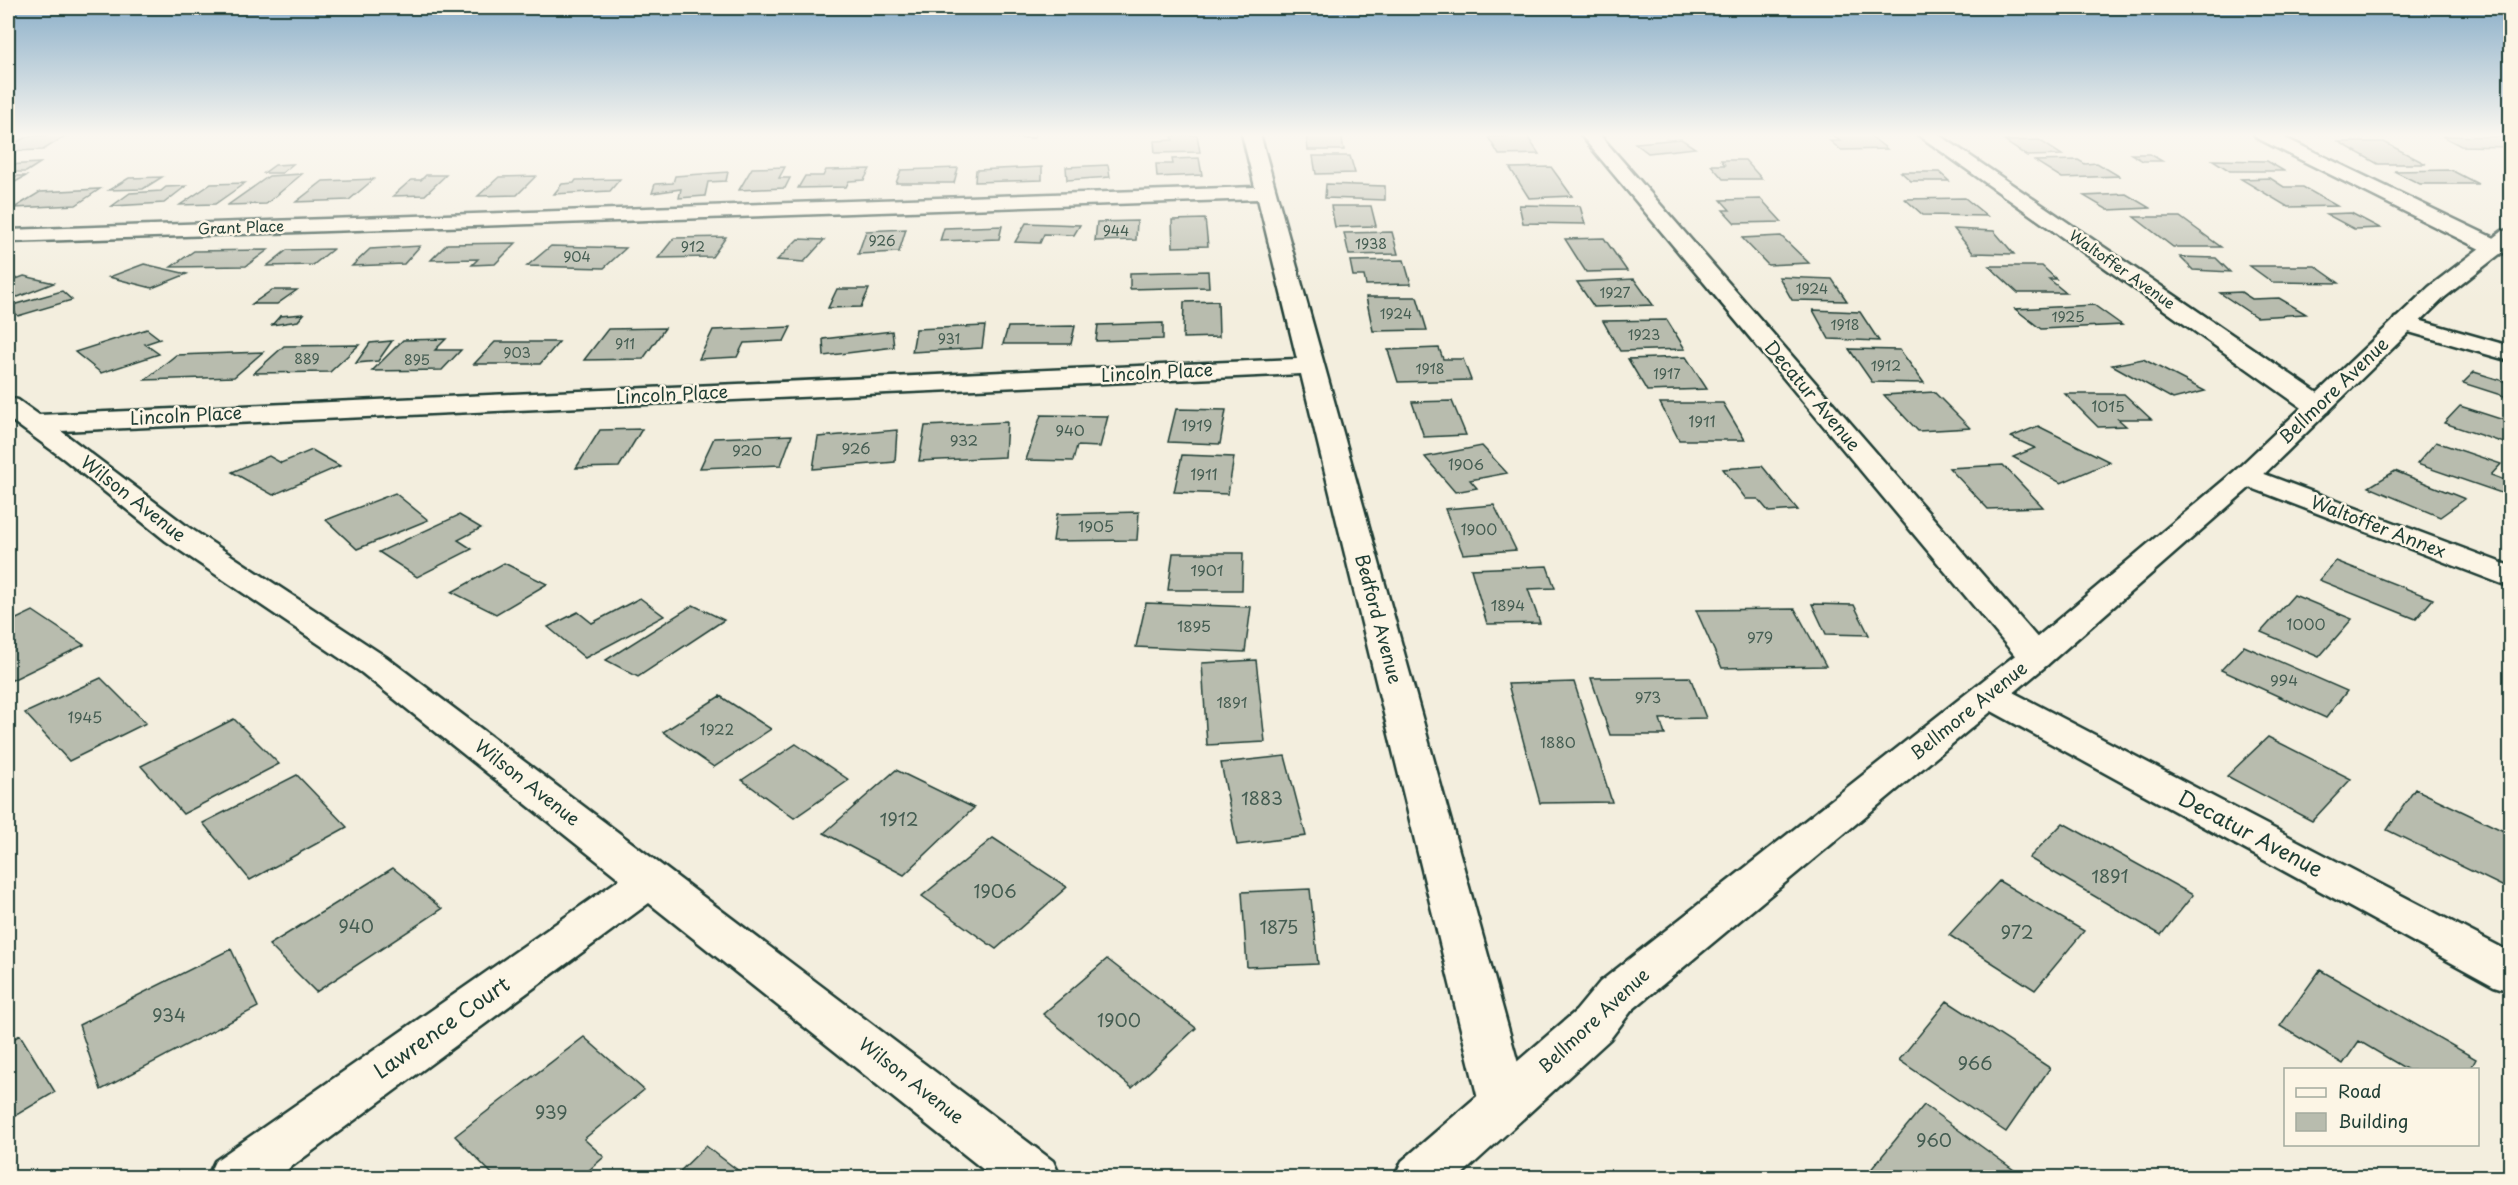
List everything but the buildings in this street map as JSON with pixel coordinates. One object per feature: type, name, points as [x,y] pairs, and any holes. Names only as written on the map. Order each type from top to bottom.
[{"type":"street","name":"Bedford Avenue","points":[[1265,189],[1504,1104]]},
{"type":"street","name":"Decatur Avenue","points":[[1636,189],[2035,657]]},
{"type":"street","name":"Waltoffer Avenue","points":[[2006,189],[2318,406]]},
{"type":"street","points":[[2386,189],[2503,242]]},
{"type":"street","name":"Grant Place","points":[[8,236],[1266,193]]},
{"type":"street","name":"Bellmore Avenue","points":[[1420,1178],[1593,1025],[1616,996],[2035,657],[2246,476],[2437,292],[2503,242]]},
{"type":"street","points":[[2404,323],[2511,354]]},
{"type":"street","name":"Lincoln Place","points":[[20,415],[1312,366]]},
{"type":"street","name":"Wilson Avenue","points":[[20,415],[74,453],[177,534],[374,665],[1035,1178]]},
{"type":"street","name":"Waltoffer Annex","points":[[2246,476],[2511,578]]},
{"type":"street","name":"Decatur Avenue","points":[[1990,695],[2511,973]]},
{"type":"street","name":"Lawrence Court","points":[[233,1178],[651,879]]}]
